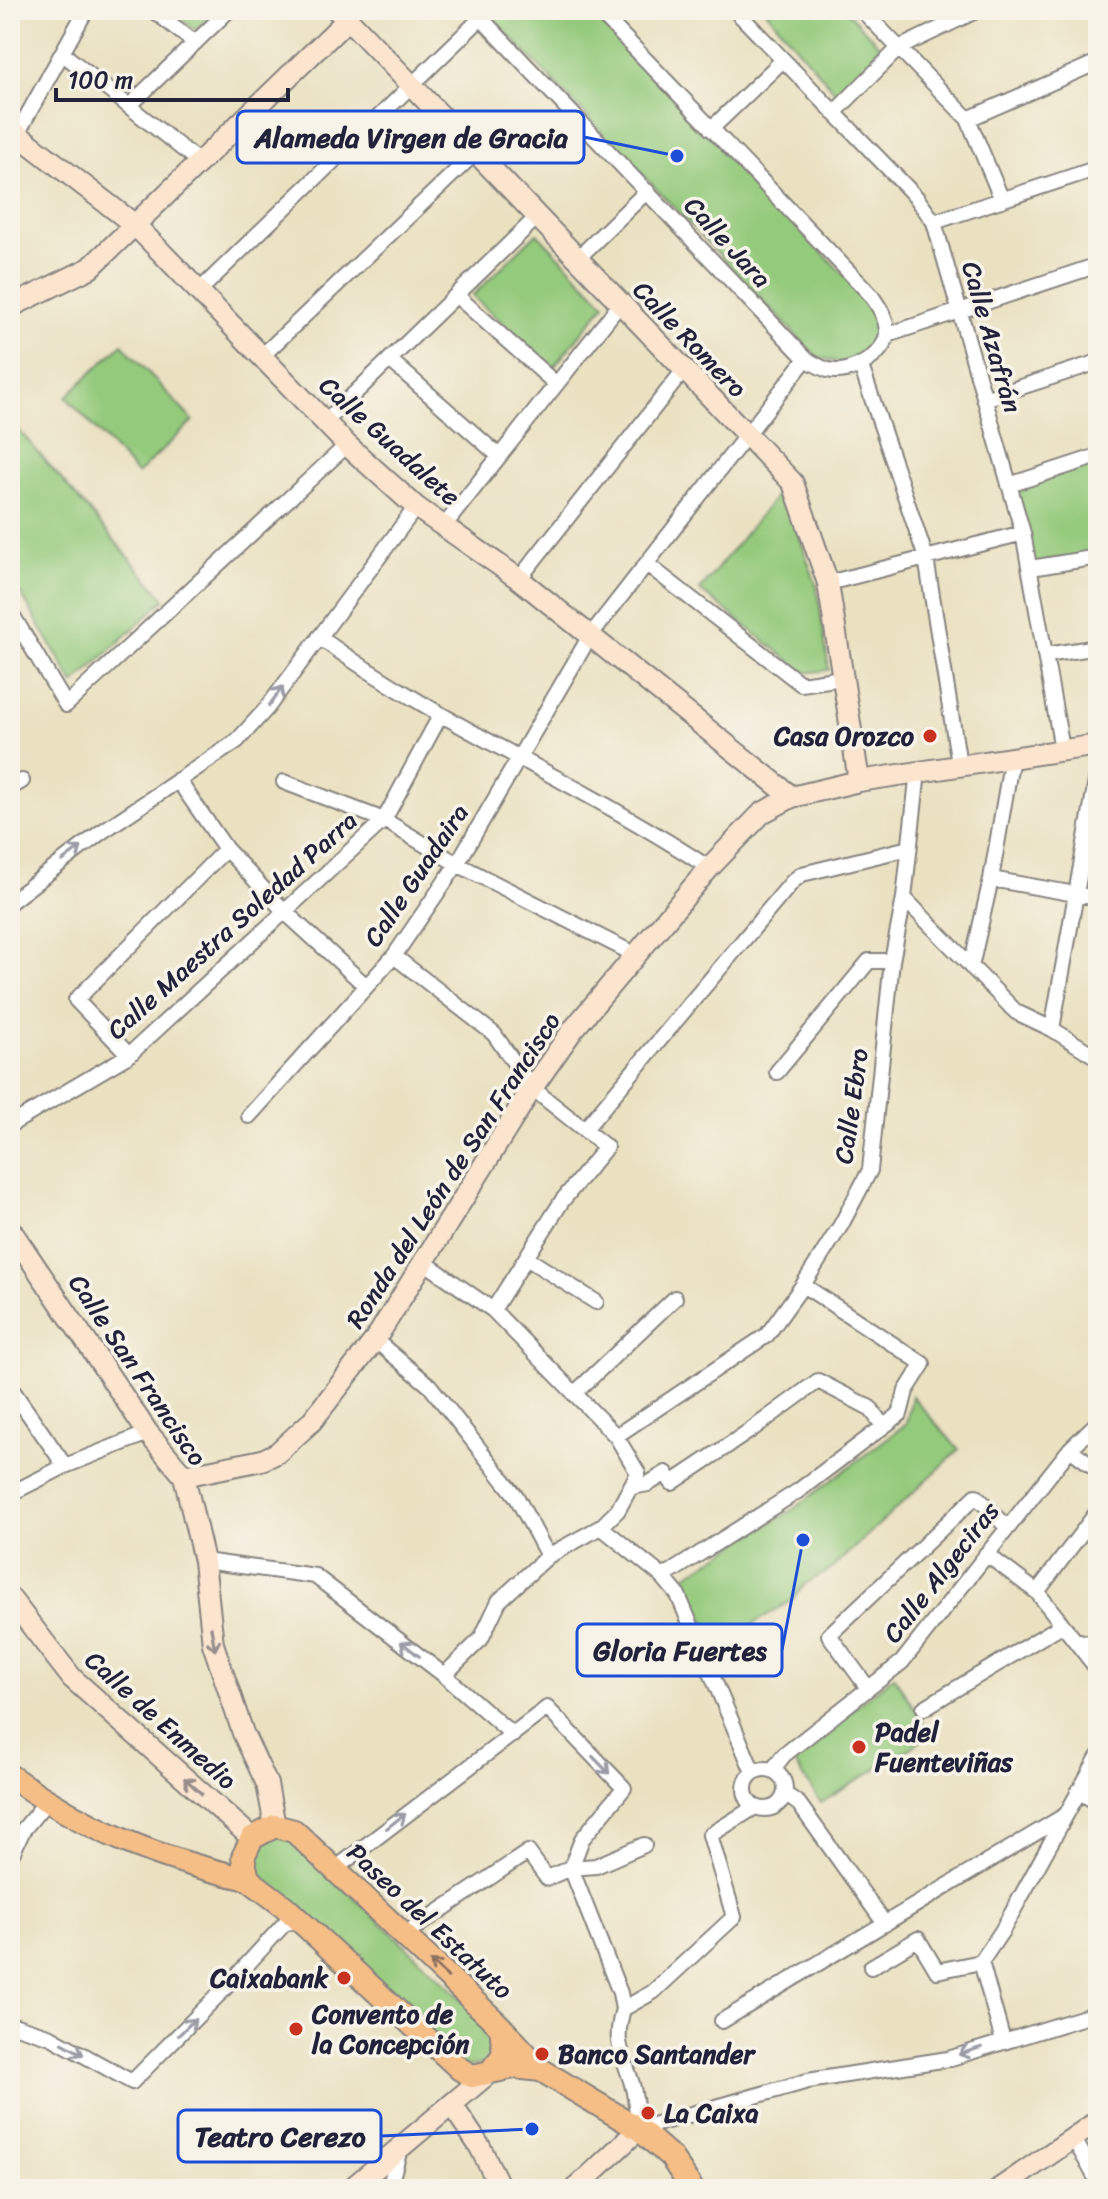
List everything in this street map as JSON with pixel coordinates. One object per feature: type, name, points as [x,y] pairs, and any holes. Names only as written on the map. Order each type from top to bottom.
[{"type":"main road","points":[[10,1776],[46,1802],[102,1832],[192,1867],[248,1858],[275,1826]]},
{"type":"main road","name":"Paseo del Estatuto","points":[[275,1826],[294,1831],[501,2027],[504,2054],[490,2072]]},
{"type":"main road","points":[[248,1858],[295,1922],[460,2069],[472,2076],[514,2067],[541,2070]]},
{"type":"main road","points":[[501,2027],[541,2070],[639,2129],[671,2157],[692,2189]]},
{"type":"street","points":[[14,133],[86,10]]},
{"type":"street","points":[[153,10],[195,43]]},
{"type":"street","points":[[130,105],[229,10]]},
{"type":"street","points":[[598,10],[870,294],[882,311],[887,335],[878,353],[861,366],[831,371],[806,359]]},
{"type":"street","name":"Calle Azafrán","points":[[735,10],[916,197],[934,222],[1023,533],[1062,749]]},
{"type":"street","points":[[862,10],[968,119],[1002,200]]},
{"type":"street","points":[[834,113],[899,48],[978,10]]},
{"type":"street","points":[[200,290],[412,87],[480,14]]},
{"type":"street","name":"Calle Jara","points":[[480,14],[806,359]]},
{"type":"street","points":[[10,307],[90,268],[343,15]]},
{"type":"street","name":"Calle Romero","points":[[343,15],[793,483],[828,583],[859,781]]},
{"type":"street","points":[[62,53],[199,162]]},
{"type":"street","points":[[711,129],[783,60]]},
{"type":"street","points":[[968,119],[1098,62]]},
{"type":"street","name":"Calle Guadalete","points":[[14,133],[135,225],[347,445],[416,507],[519,579],[792,797]]},
{"type":"street","points":[[262,356],[475,153]]},
{"type":"street","points":[[934,222],[1098,168]]},
{"type":"street","points":[[577,259],[647,191]]},
{"type":"street","points":[[325,422],[537,217]]},
{"type":"street","points":[[887,335],[1098,265]]},
{"type":"street","points":[[457,296],[556,384]]},
{"type":"street","points":[[444,526],[620,304]]},
{"type":"street","name":"Calle Guadaira","points":[[249,1116],[394,956],[457,864],[590,636],[806,359]]},
{"type":"street","points":[[390,360],[499,456]]},
{"type":"street","points":[[984,399],[1098,362]]},
{"type":"street","points":[[861,366],[926,558],[959,764]]},
{"type":"street","points":[[519,579],[684,370]]},
{"type":"street","points":[[10,611],[66,705],[347,445]]},
{"type":"street","points":[[1009,485],[1098,456]]},
{"type":"street","points":[[10,902],[100,833],[237,741],[267,708],[416,507]]},
{"type":"street","points":[[828,583],[1023,533]]},
{"type":"street","points":[[1031,568],[1098,557]]},
{"type":"street","points":[[648,565],[801,684],[842,678]]},
{"type":"street","points":[[319,637],[372,676],[651,830],[709,868]]},
{"type":"street","points":[[1046,655],[1098,647]]},
{"type":"street","name":"Calle Maestra Soledad Parra","points":[[10,1125],[129,1055],[384,820],[440,716]]},
{"type":"street","name":"Ronda del León de San Francisco","points":[[184,1476],[262,1460],[277,1453],[311,1422],[375,1340],[532,1088],[572,1031],[634,954],[762,813],[792,797],[859,781],[1098,745]]},
{"type":"street","points":[[971,967],[991,879],[1012,757]]},
{"type":"street","points":[[1052,1029],[1098,770]]},
{"type":"street","name":"Calle Ebro","points":[[616,1436],[767,1335],[841,1225],[870,1170],[892,961],[904,898],[918,771]]},
{"type":"street","points":[[178,780],[226,849],[285,912],[366,986]]},
{"type":"street","points":[[284,782],[384,820],[457,864],[634,954]]},
{"type":"street","points":[[585,1129],[793,881],[802,874],[909,848]]},
{"type":"street","points":[[129,1055],[76,1000],[226,849]]},
{"type":"street","points":[[991,879],[1098,898]]},
{"type":"street","points":[[904,898],[1016,1012],[1052,1029],[1098,1058]]},
{"type":"street","points":[[394,956],[494,1034],[532,1088],[606,1147],[562,1201],[493,1310]]},
{"type":"street","points":[[777,1072],[869,961],[892,961]]},
{"type":"street","name":"Calle San Francisco","points":[[10,1229],[148,1433],[184,1476],[204,1561],[213,1644],[243,1733],[267,1784],[275,1826]]},
{"type":"street","points":[[528,1259],[596,1302]]},
{"type":"street","points":[[424,1262],[493,1310],[616,1436],[638,1473],[618,1510],[601,1527],[548,1556],[499,1601],[481,1639],[444,1675]]},
{"type":"street","points":[[663,1577],[798,1491],[900,1414],[906,1391],[923,1364],[803,1285]]},
{"type":"street","points":[[574,1394],[675,1298]]},
{"type":"street","points":[[375,1340],[430,1386],[516,1496],[548,1556]]},
{"type":"street","points":[[632,1487],[648,1484],[666,1473],[672,1483],[818,1381],[870,1408],[883,1426]]},
{"type":"street","points":[[10,1387],[65,1466]]},
{"type":"street","name":"Calle Algeciras","points":[[773,1769],[784,1755],[902,1662],[1070,1449],[1098,1422]]},
{"type":"street","points":[[10,1494],[65,1466],[148,1433]]},
{"type":"street","points":[[1070,1449],[1098,1470]]},
{"type":"street","points":[[868,1688],[829,1635],[976,1496],[1007,1527]]},
{"type":"street","points":[[1037,1592],[1098,1511]]},
{"type":"street","points":[[601,1527],[663,1577],[678,1595],[753,1772]]},
{"type":"street","points":[[986,1554],[1037,1592],[1098,1670]]},
{"type":"street","points":[[204,1561],[315,1576],[444,1675],[513,1735]]},
{"type":"street","name":"Calle de Enmedio","points":[[10,1598],[72,1678],[248,1858]]},
{"type":"street","points":[[924,1708],[1062,1625]]},
{"type":"street","points":[[1075,1640],[1098,1645]]},
{"type":"street","points":[[335,1869],[547,1708],[624,1788],[582,1839],[571,1868],[620,1993],[623,2009],[617,2030],[618,2046],[632,2085],[639,2129]]},
{"type":"street","points":[[871,1967],[918,1939],[937,1971],[981,1962],[1002,1931],[1098,1757]]},
{"type":"street","points":[[623,2009],[653,1992],[734,1917],[710,1835],[755,1807],[773,1808],[785,1794],[785,1782],[773,1769],[753,1772],[745,1783],[746,1797],[755,1807]]},
{"type":"street","points":[[1078,1791],[1098,1803]]},
{"type":"street","points":[[785,1794],[799,1804],[885,1924]]},
{"type":"street","points":[[10,1858],[23,1830],[46,1802]]},
{"type":"street","points":[[722,2021],[1064,1816]]},
{"type":"street","points":[[404,1935],[528,1852],[547,1878],[571,1868],[596,1866],[644,1845]]},
{"type":"street","points":[[10,2024],[51,2037],[132,2082],[285,1923],[295,1922]]},
{"type":"street","points":[[981,1962],[1003,2041]]},
{"type":"street","points":[[575,2189],[639,2129],[808,2081],[948,2059],[1098,2013]]},
{"type":"street","points":[[351,2189],[490,2072]]},
{"type":"street","points":[[452,2105],[480,2147],[501,2189]]},
{"type":"street","points":[[999,2189],[1098,2121]]},
{"type":"street","points":[[1073,2137],[1098,2182]]},
{"type":"street","points":[[389,2189],[400,2149]]},
{"type":"green space","points":[[170,10],[215,10],[195,30]]},
{"type":"green space","points":[[485,10],[589,10],[866,298],[878,328],[866,352],[842,363],[817,357]]},
{"type":"green space","points":[[765,10],[845,10],[891,57],[836,93]]},
{"type":"green space","points":[[537,233],[605,304],[553,368],[472,296]]},
{"type":"green space","points":[[122,344],[193,421],[137,474],[66,397]]},
{"type":"green space","points":[[10,420],[165,599],[74,684],[21,594],[10,588]]},
{"type":"green space","points":[[1098,456],[1098,557],[1031,568],[1009,485]]},
{"type":"green space","points":[[782,488],[817,587],[829,670],[805,673],[700,590]]},
{"type":"green space","points":[[912,1396],[959,1450],[830,1570],[805,1584],[792,1600],[717,1646],[682,1578],[792,1510],[906,1424]]},
{"type":"green space","name":"Padel Fuenteviñas","points":[[894,1676],[931,1735],[821,1803],[792,1759]]},
{"type":"green space","points":[[275,1834],[291,1838],[496,2031],[492,2063],[464,2067],[253,1874],[251,1853]]},
{"type":"place","name":"Alameda Virgen de Gracia","points":[[677,156]]},
{"type":"place","name":"Casa Orozco","points":[[930,736]]},
{"type":"place","name":"Gloria Fuertes","points":[[803,1540]]},
{"type":"place","name":"Padel Fuenteviñas","points":[[859,1747]]},
{"type":"place","name":"Caixabank","points":[[344,1978]]},
{"type":"place","name":"Convento de la Concepción","points":[[296,2029]]},
{"type":"place","name":"Banco Santander","points":[[542,2054]]},
{"type":"place","name":"La Caixa","points":[[648,2113]]},
{"type":"place","name":"Teatro Cerezo","points":[[532,2129]]}]
